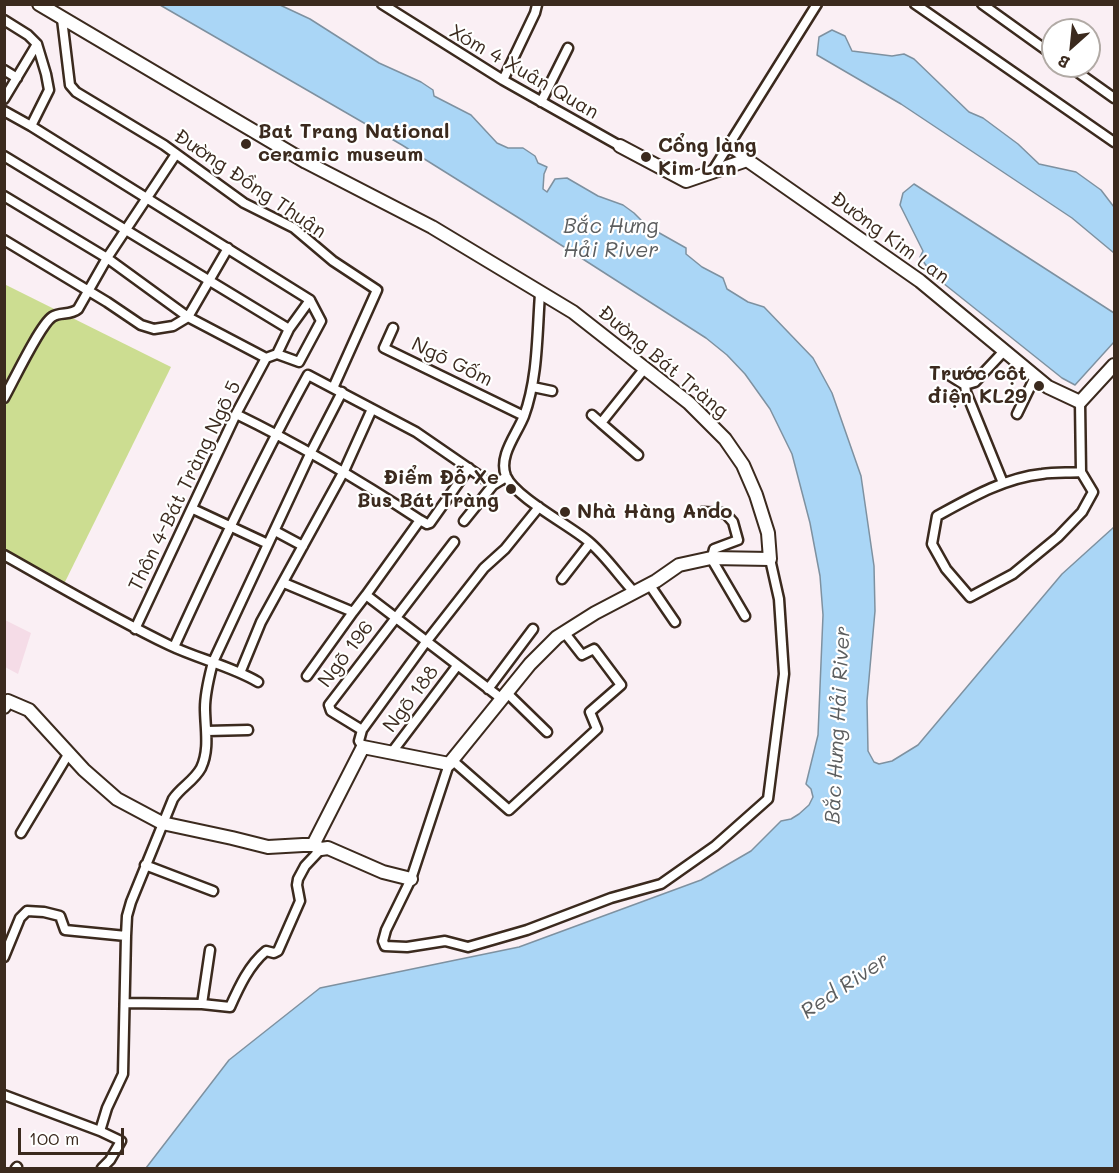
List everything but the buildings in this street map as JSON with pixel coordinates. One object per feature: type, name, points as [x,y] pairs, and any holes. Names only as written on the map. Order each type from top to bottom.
[{"type":"street","name":"Đường Bát Tràng","points":[[39,4],[306,162],[432,227],[573,312],[689,403],[725,439],[744,465],[768,533],[770,559]]},
{"type":"street","name":"Xóm 4 Xuân Quan","points":[[382,4],[503,80],[620,146]]},
{"type":"street","points":[[712,172],[817,4]]},
{"type":"street","points":[[915,4],[1114,142]]},
{"type":"street","points":[[982,4],[1041,46]]},
{"type":"street","points":[[503,80],[535,14],[537,5]]},
{"type":"street","name":"Đường Đồng Thuận","points":[[62,19],[72,88],[176,154],[244,203],[294,228],[333,261],[377,290],[333,388]]},
{"type":"street","points":[[4,20],[28,35],[37,44],[49,90],[31,126]]},
{"type":"street","points":[[4,99],[37,44]]},
{"type":"street","points":[[541,102],[568,48]]},
{"type":"street","points":[[4,70],[17,78]]},
{"type":"street","points":[[1086,78],[1114,98]]},
{"type":"street","points":[[4,111],[310,300],[321,321],[299,362]]},
{"type":"street","points":[[620,146],[686,181],[747,160]]},
{"type":"street","points":[[728,146],[747,160]]},
{"type":"street","points":[[4,398],[47,322],[55,315],[74,313],[89,291],[106,258],[176,154]]},
{"type":"street","points":[[4,156],[289,329]]},
{"type":"street","name":"Đường Kim Lan","points":[[747,160],[920,281],[1048,387],[1080,402]]},
{"type":"street","points":[[4,196],[106,258],[188,317],[266,358],[277,354],[299,362],[308,375],[416,432],[494,484]]},
{"type":"street","points":[[4,240],[89,291],[141,326],[150,328],[173,326],[188,317],[228,248]]},
{"type":"street","points":[[540,294],[533,387],[524,416],[503,461],[506,477],[515,488],[539,507],[590,543],[634,592]]},
{"type":"street","points":[[277,354],[289,329],[310,300]]},
{"type":"street","name":"Ngõ Gốm","points":[[393,328],[384,348],[524,416]]},
{"type":"street","points":[[949,375],[965,385],[975,382],[1004,351]]},
{"type":"street","name":"Thôn 4-Bát Tràng Ngõ 5","points":[[135,629],[236,414],[266,358]]},
{"type":"street","points":[[1081,472],[1041,474],[1003,483],[937,516],[932,544],[946,569],[970,597],[1013,574],[1058,537],[1082,512],[1094,492],[1081,472],[1080,402],[1114,365]]},
{"type":"street","points":[[601,423],[645,368]]},
{"type":"street","points":[[174,647],[230,526],[276,433],[308,375]]},
{"type":"street","points":[[1017,414],[1035,377]]},
{"type":"street","points":[[965,385],[1003,483]]},
{"type":"street","points":[[533,387],[552,391]]},
{"type":"street","points":[[100,1131],[106,1108],[123,1074],[126,936],[127,916],[131,902],[162,823],[178,792],[193,780],[201,768],[206,748],[207,686],[213,662],[311,452],[342,392]]},
{"type":"street","points":[[240,673],[261,622],[344,471],[372,409]]},
{"type":"street","points":[[236,414],[276,433],[344,471],[427,524],[430,523],[469,468]]},
{"type":"street","points":[[592,415],[638,455]]},
{"type":"street","points":[[464,520],[494,484],[506,477]]},
{"type":"street","points":[[539,507],[505,549],[484,568],[426,642],[362,730],[358,741],[363,747],[451,762],[509,810],[597,729],[590,712],[621,685],[594,649],[582,654],[564,632]]},
{"type":"street","points":[[193,509],[268,544]]},
{"type":"street","points":[[702,512],[725,513],[733,522],[738,540],[714,549],[712,558],[745,616]]},
{"type":"street","points":[[307,676],[420,520]]},
{"type":"street","points":[[275,531],[303,546]]},
{"type":"street","points":[[395,617],[454,542]]},
{"type":"street","points":[[562,579],[590,543]]},
{"type":"street","points":[[4,555],[135,629],[258,682]]},
{"type":"street","points":[[712,558],[770,559],[779,599],[784,674],[768,799],[715,846],[661,884],[611,898],[527,930],[468,947],[445,941],[406,947],[386,946],[382,941],[411,879],[451,762],[530,664],[564,632],[595,613],[679,565],[712,558]]},
{"type":"street","points":[[284,583],[353,612]]},
{"type":"street","points":[[649,584],[675,622]]},
{"type":"street","points":[[366,595],[488,689],[504,696],[547,732]]},
{"type":"street","name":"Ngõ 196","points":[[362,730],[331,711],[329,705],[395,617]]},
{"type":"street","points":[[488,689],[533,629]]},
{"type":"street","name":"Ngõ 188","points":[[392,752],[457,666]]},
{"type":"street","points":[[6,703],[29,710],[84,770],[117,799],[162,823],[232,837],[268,847],[328,848],[383,872],[411,879]]},
{"type":"street","points":[[207,731],[248,730]]},
{"type":"street","points":[[125,1003],[202,1004],[230,1007],[240,983],[260,956],[266,951],[277,952],[300,901],[298,879],[317,847],[363,747]]},
{"type":"street","points":[[21,833],[69,753]]},
{"type":"street","points":[[145,865],[213,891]]},
{"type":"street","points":[[4,957],[20,918],[27,910],[60,916],[64,930],[126,936]]},
{"type":"street","points":[[202,1004],[210,950]]},
{"type":"street","points":[[4,1095],[121,1141],[110,1160],[102,1168]]},
{"type":"shaded area","points":[[5,620],[31,633],[18,674],[5,667]]},
{"type":"green space","points":[[4,284],[171,367],[62,588],[5,562]]},
{"type":"water","points":[[160,5],[280,5],[310,19],[379,63],[421,82],[433,90],[434,96],[471,115],[497,143],[508,148],[523,148],[535,156],[538,163],[547,167],[543,189],[547,192],[555,179],[567,178],[598,196],[623,205],[647,226],[686,248],[686,254],[702,267],[723,278],[727,289],[748,302],[764,307],[813,358],[832,393],[861,476],[874,566],[875,611],[867,701],[868,751],[874,762],[879,764],[892,761],[918,745],[1062,574],[1114,527],[1114,1168],[146,1168],[229,1060],[320,988],[519,947],[701,880],[751,851],[781,821],[799,814],[809,805],[813,797],[811,789],[806,784],[818,735],[823,615],[820,576],[810,523],[792,454],[770,409],[745,374],[727,355],[706,338],[402,145]]},
{"type":"water","points":[[832,30],[845,36],[852,51],[892,56],[904,54],[914,59],[969,112],[983,118],[1018,144],[1039,164],[1076,172],[1101,190],[1114,207],[1114,253],[1072,218],[901,104],[817,55],[819,37]]},
{"type":"water","points":[[914,184],[1114,313],[1114,342],[1075,385],[1062,378],[933,275],[920,257],[923,251],[900,205],[903,193]]},
{"type":"place","name":"Bat Trang National ceramic museum","points":[[246,144]]},
{"type":"place","name":"Cổng làng Kim Lan","points":[[646,157]]},
{"type":"place","name":"Trước cột điện KL29","points":[[1039,386]]},
{"type":"place","name":"Điểm Đỗ Xe Bus Bát Tràng","points":[[511,489]]},
{"type":"place","name":"Nhà Hàng Ando","points":[[565,512]]},
{"type":"water label","name":"Bắc Hưng Hải River","points":[[611,239]]},
{"type":"water label","name":"Bắc Hưng Hải River","points":[[838,725]]},
{"type":"water label","name":"Red River","points":[[845,986]]}]
